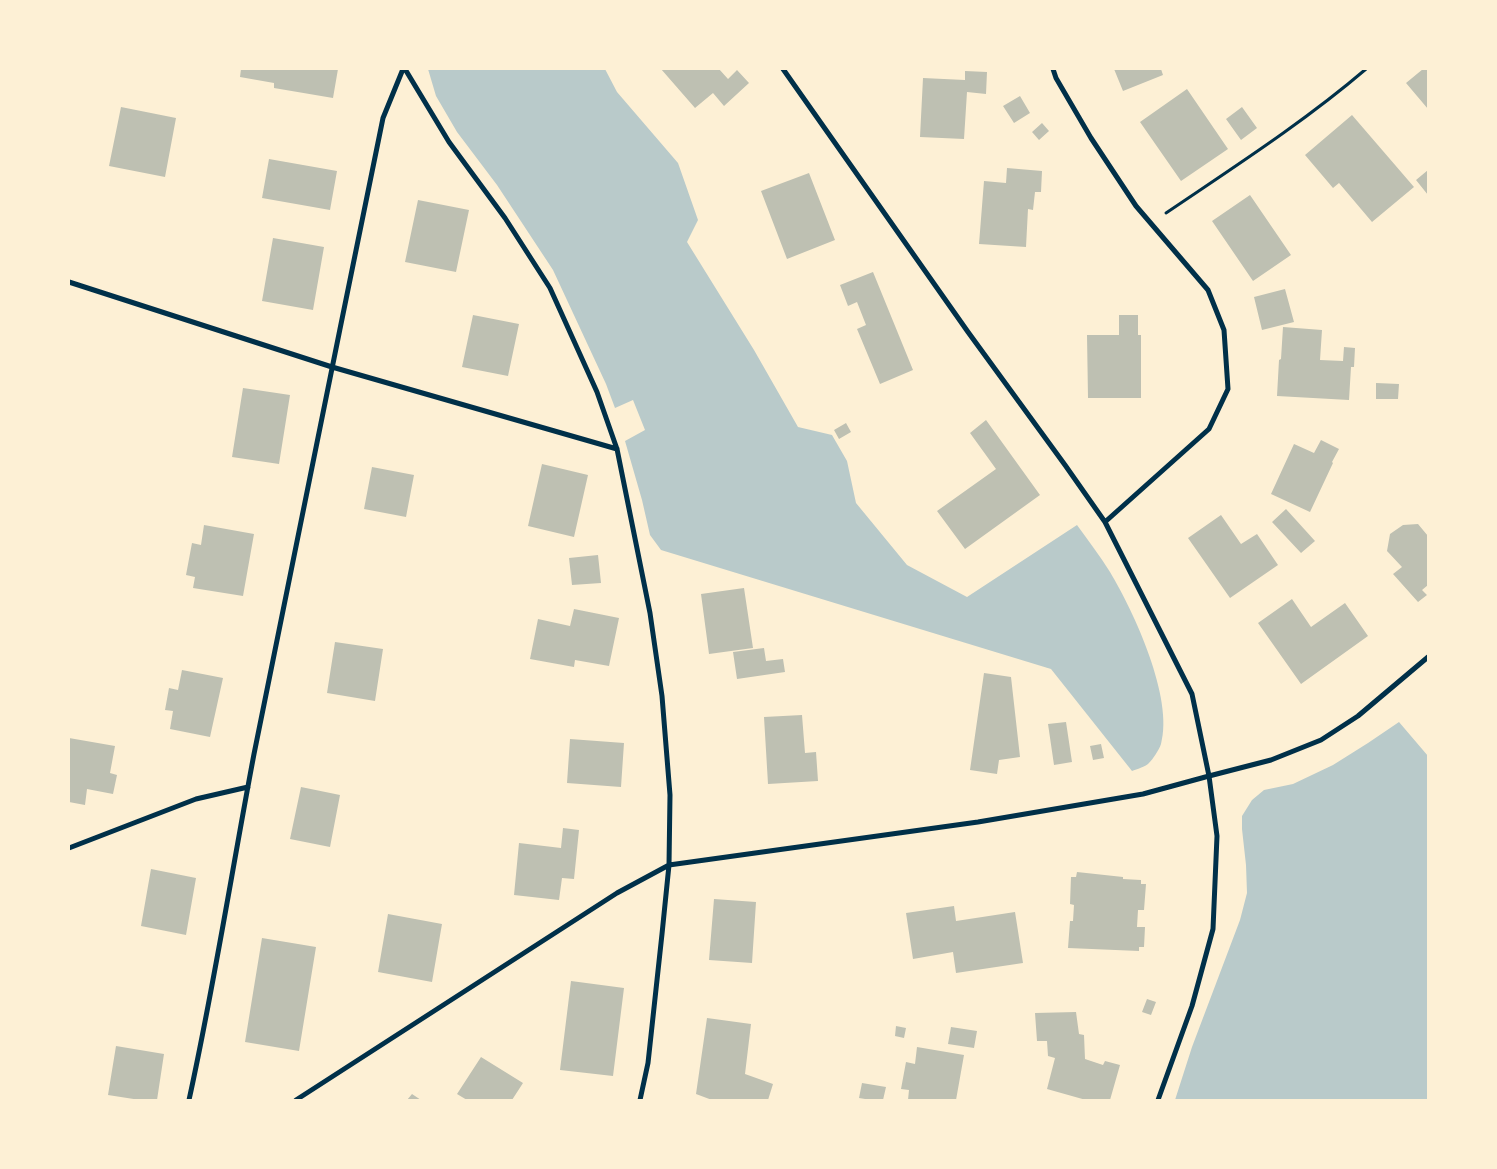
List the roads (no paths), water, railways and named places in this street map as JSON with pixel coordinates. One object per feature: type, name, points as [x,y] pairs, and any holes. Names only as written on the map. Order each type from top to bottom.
[{"type":"street","points":[[189,1100],[204,1032],[248,787],[294,549],[383,118],[404,69]]},
{"type":"street","points":[[404,69],[449,142],[505,218],[550,288],[597,392],[617,449],[650,613],[662,696],[670,795],[669,865],[648,1063],[640,1100]]},
{"type":"street","points":[[783,69],[968,332],[1105,522],[1192,694],[1209,776],[1217,836],[1212,929],[1192,1006],[1158,1100]]},
{"type":"street","points":[[1054,69],[1056,78],[1091,138],[1136,206],[1208,290],[1224,330],[1228,389],[1209,429],[1105,522]]},
{"type":"street","points":[[69,282],[332,367],[617,449]]},
{"type":"street","points":[[296,1100],[617,894],[669,865],[978,822],[1143,794],[1271,760],[1321,740],[1358,716],[1428,657]]},
{"type":"street","points":[[69,848],[196,799],[248,787]]}]
